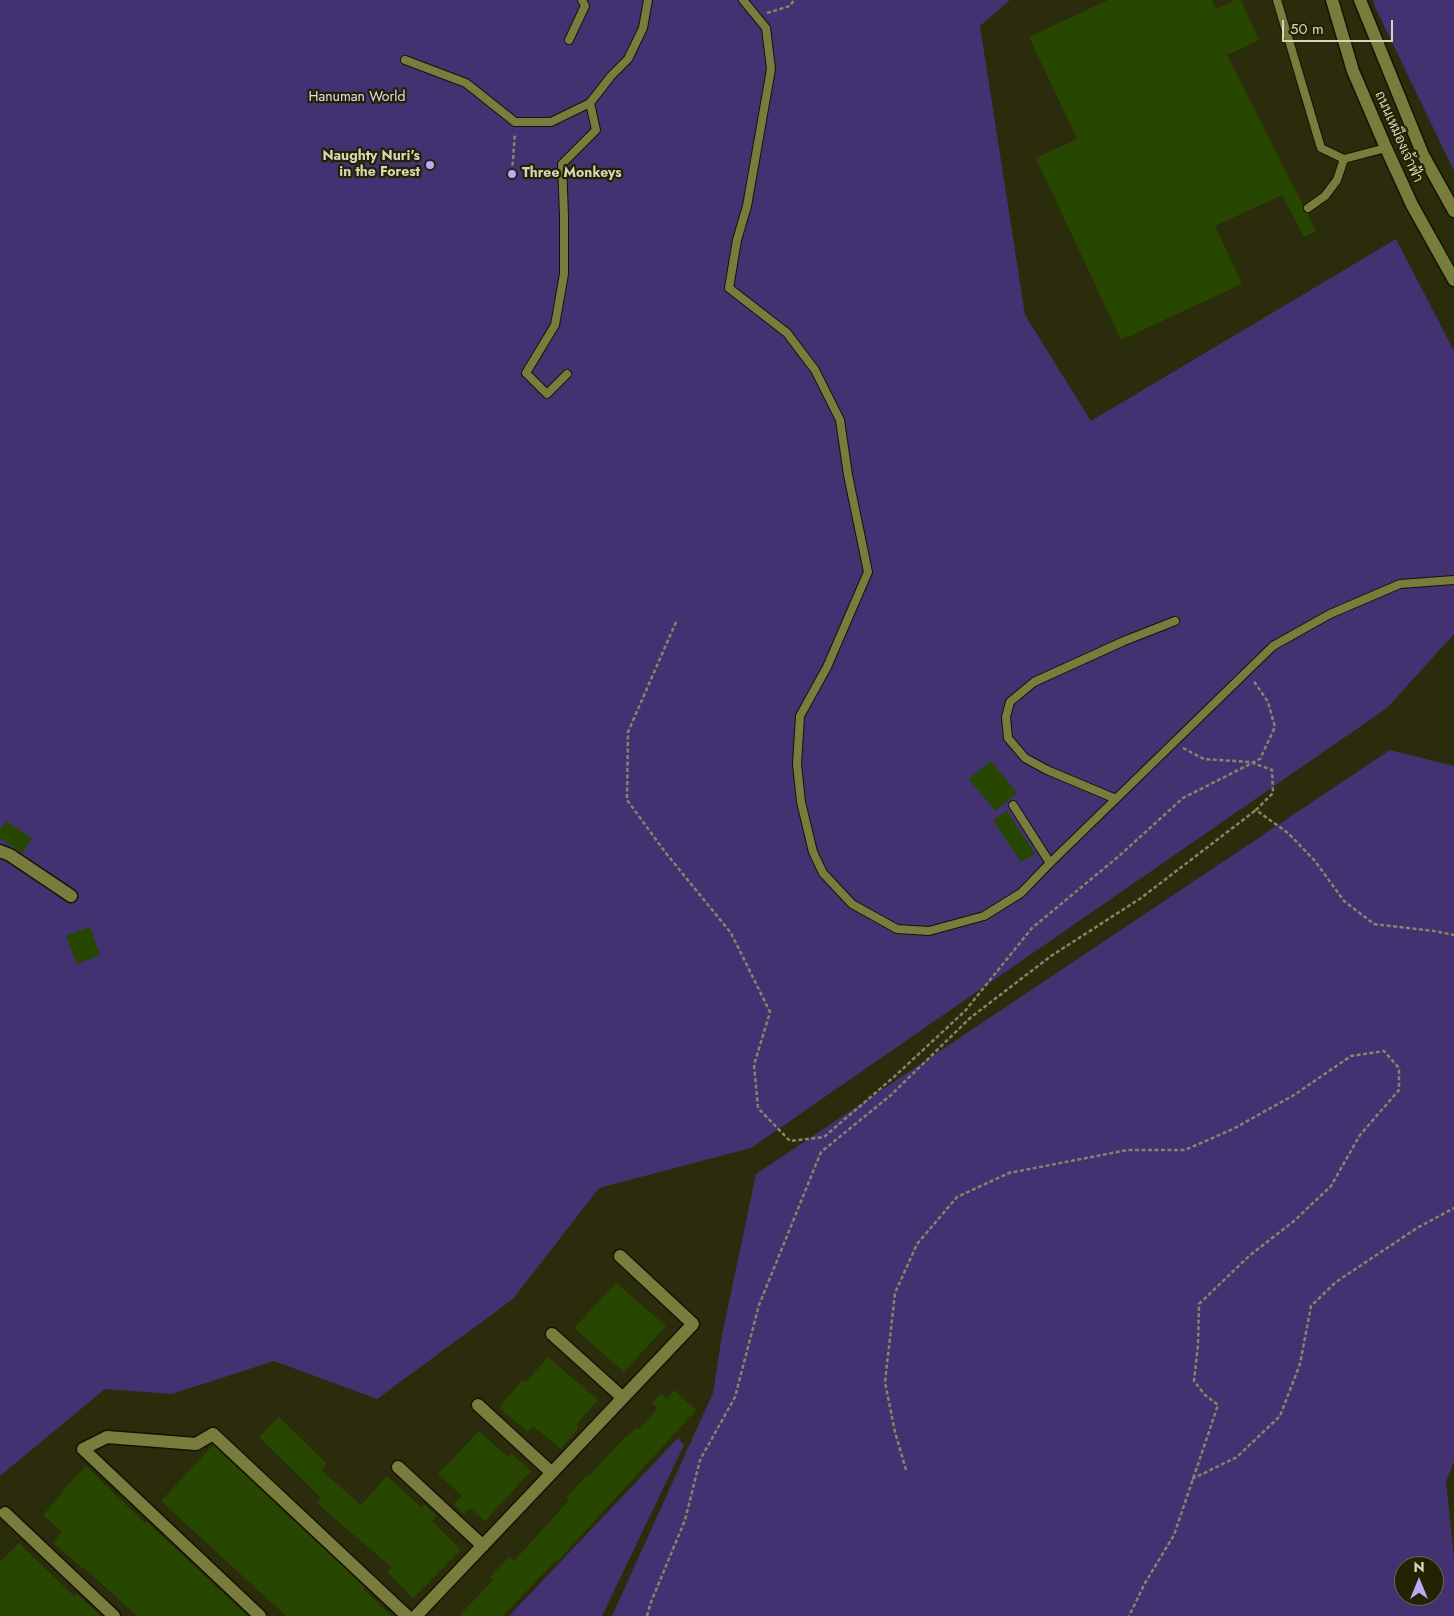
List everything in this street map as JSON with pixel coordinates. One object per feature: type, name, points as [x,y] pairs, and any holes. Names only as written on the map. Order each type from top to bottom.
[{"type":"street","name":"ถนนเหมืองเจ้าฟ้า","points":[[1332,0],[1353,71],[1386,148],[1412,205],[1454,280]]},
{"type":"street","name":"ถนนเหมืองเจ้าฟ้า","points":[[1360,0],[1423,155],[1454,211]]},
{"type":"street","points":[[0,851],[71,896]]},
{"type":"street","points":[[416,1616],[693,1324],[620,1256]]},
{"type":"street","points":[[552,1334],[623,1398]]},
{"type":"street","points":[[478,1405],[552,1473]]},
{"type":"street","points":[[260,1616],[83,1449],[107,1437],[196,1444],[213,1434],[407,1616]]},
{"type":"street","points":[[398,1467],[483,1546]]},
{"type":"street","points":[[5,1513],[114,1616]]},
{"type":"lane","points":[[569,40],[585,6],[582,0]]},
{"type":"lane","points":[[405,60],[466,83],[515,122],[551,122],[590,103],[611,76],[628,59],[643,28],[648,0]]},
{"type":"lane","points":[[743,0],[766,28],[771,69],[747,206],[737,240],[729,288],[787,333],[814,370],[840,420],[848,475],[868,572],[827,667],[800,716],[797,764],[801,802],[812,852],[823,873],[852,904],[897,929],[930,931],[984,916],[1021,893],[1273,646],[1330,614],[1400,584],[1454,580]]},
{"type":"lane","points":[[1277,0],[1321,148],[1344,159],[1386,148]]},
{"type":"lane","points":[[567,374],[547,394],[526,373],[555,325],[564,274],[562,164],[596,130],[590,103]]},
{"type":"lane","points":[[1308,208],[1324,196],[1336,180],[1344,159]]},
{"type":"lane","points":[[1116,799],[1047,770],[1025,758],[1008,738],[1006,717],[1010,702],[1034,682],[1124,640],[1175,621]]},
{"type":"lane","points":[[1013,805],[1050,863]]},
{"type":"path","points":[[756,16],[790,6],[794,0]]},
{"type":"path","points":[[512,172],[515,122]]},
{"type":"path","points":[[676,622],[628,732],[627,800],[664,852],[731,933],[770,1012],[754,1065],[758,1108],[790,1141],[824,1137],[896,1076],[965,1011],[1032,928],[1119,856],[1183,798],[1260,758],[1275,727],[1268,702],[1247,671]]},
{"type":"path","points":[[647,1616],[685,1520],[700,1460],[734,1397],[759,1305],[821,1152],[891,1095],[970,1018],[1051,956],[1141,898],[1256,810],[1273,793],[1272,770],[1250,762],[1204,759],[1173,743]]},
{"type":"path","points":[[1256,810],[1288,833],[1315,861],[1344,901],[1374,924],[1434,930],[1454,935]]},
{"type":"path","points":[[906,1470],[894,1432],[886,1382],[896,1293],[918,1244],[957,1197],[1009,1173],[1127,1150],[1185,1150],[1232,1130],[1294,1095],[1351,1056],[1384,1052],[1399,1068],[1399,1090],[1360,1135],[1331,1186],[1294,1222],[1250,1256],[1199,1304],[1198,1345],[1194,1381],[1205,1395],[1218,1405],[1174,1534],[1145,1583],[1129,1616]]},
{"type":"path","points":[[1192,1479],[1237,1457],[1280,1416],[1300,1364],[1311,1306],[1336,1282],[1417,1228],[1454,1208]]},
{"type":"green space","name":"Hanuman World","points":[[0,0],[1010,0],[980,26],[1025,315],[1091,421],[1396,239],[1454,351],[1454,634],[1387,708],[751,1148],[599,1188],[513,1299],[377,1399],[274,1361],[172,1394],[105,1389],[0,1476]]},
{"type":"green space","points":[[1373,0],[1454,0],[1454,171],[1374,5]]},
{"type":"green space","points":[[1390,750],[1454,766],[1454,1461],[1446,1482],[1454,1558],[1454,1616],[612,1616],[713,1393],[722,1335],[756,1174]]},
{"type":"green space","points":[[678,1438],[684,1445],[602,1616],[509,1616]]},
{"type":"building","points":[[1108,0],[1212,0],[1216,9],[1235,0],[1241,0],[1259,40],[1227,55],[1303,205],[1303,211],[1307,213],[1316,231],[1304,237],[1282,195],[1215,226],[1242,284],[1121,340],[1036,158],[1077,139],[1029,37]]},
{"type":"building","points":[[991,761],[1017,793],[995,811],[969,779]]},
{"type":"building","points":[[1007,811],[1035,854],[1021,862],[993,820]]},
{"type":"building","points":[[6,821],[32,838],[22,853],[0,838],[0,829]]},
{"type":"building","points":[[90,927],[100,955],[77,964],[66,936]]},
{"type":"building","points":[[616,1283],[666,1326],[624,1372],[574,1328]]},
{"type":"building","points":[[548,1357],[598,1400],[576,1425],[579,1428],[561,1449],[533,1426],[528,1432],[499,1408],[522,1380],[525,1383]]},
{"type":"building","points":[[674,1390],[696,1410],[557,1562],[555,1561],[503,1616],[459,1616],[493,1580],[490,1577],[509,1557],[514,1561],[569,1500],[566,1498],[588,1474],[589,1476],[626,1436],[636,1428],[638,1430],[658,1408],[652,1403],[661,1394],[667,1399]]},
{"type":"building","points":[[279,1417],[327,1464],[321,1470],[361,1505],[387,1476],[421,1507],[424,1504],[437,1516],[432,1521],[461,1550],[413,1598],[387,1572],[392,1568],[317,1503],[321,1498],[259,1437]]},
{"type":"building","points":[[479,1431],[508,1457],[511,1453],[531,1471],[485,1521],[470,1508],[464,1514],[454,1504],[462,1496],[438,1474]]},
{"type":"building","points":[[213,1445],[365,1587],[363,1589],[392,1616],[286,1616],[161,1501]]},
{"type":"building","points":[[86,1466],[145,1523],[146,1521],[248,1616],[137,1616],[83,1567],[53,1543],[62,1532],[43,1515],[61,1492]]},
{"type":"building","points":[[19,1543],[75,1597],[77,1594],[101,1616],[0,1616],[0,1562]]},
{"type":"place","name":"Naughty Nuri’s in the Forest","points":[[430,165]]},
{"type":"place","name":"Three Monkeys","points":[[512,174]]}]
